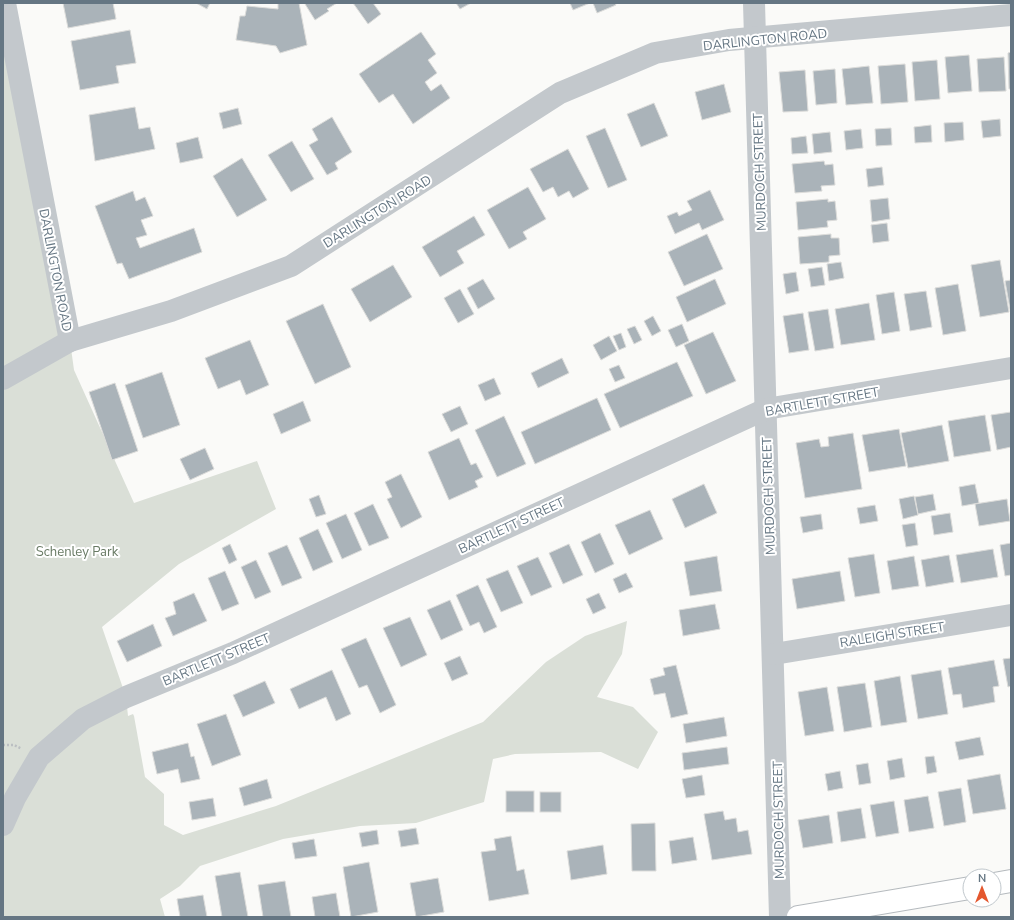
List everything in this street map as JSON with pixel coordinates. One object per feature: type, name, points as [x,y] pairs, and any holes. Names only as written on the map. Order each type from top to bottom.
[{"type":"main road","points":[[798,917],[962,889]]},
{"type":"street","name":"DARLINGTON ROAD","points":[[5,3],[70,341],[171,311],[291,266],[560,93],[655,54],[729,40],[1011,15]]},
{"type":"street","name":"MURDOCH STREET","points":[[754,3],[774,654],[780,917]]},
{"type":"street","points":[[3,379],[70,341]]},
{"type":"street","name":"BARTLETT STREET","points":[[3,825],[15,798],[39,758],[83,719],[126,697],[233,653],[766,409],[1011,368]]},
{"type":"street","name":"RALEIGH STREET","points":[[774,654],[1011,615]]},
{"type":"green space","name":"Schenley Park","points":[[3,3],[70,341],[74,370],[134,503],[257,461],[276,509],[179,564],[102,627],[126,697],[128,716],[133,714],[134,716],[145,777],[164,794],[164,825],[183,835],[276,806],[483,722],[546,662],[585,636],[627,621],[622,654],[597,697],[633,707],[658,732],[638,769],[601,752],[515,754],[493,759],[484,802],[416,823],[360,826],[283,839],[200,866],[180,886],[160,899],[165,917],[3,917]]},
{"type":"building","points":[[63,3],[113,3],[116,19],[68,28]]},
{"type":"building","points":[[196,3],[210,3],[207,9]]},
{"type":"building","points":[[278,3],[299,3],[307,45],[280,53],[276,46],[236,40],[240,16],[245,16],[247,6],[278,9]]},
{"type":"building","points":[[337,3],[327,9],[329,11],[315,20],[305,4]]},
{"type":"building","points":[[353,3],[373,3],[381,14],[368,24]]},
{"type":"building","points":[[456,3],[471,3],[460,9]]},
{"type":"building","points":[[570,3],[590,3],[573,10]]},
{"type":"building","points":[[593,3],[615,3],[616,5],[597,13]]},
{"type":"building","points":[[130,30],[136,63],[116,66],[119,83],[80,90],[71,41]]},
{"type":"building","points":[[421,32],[436,54],[428,60],[437,73],[425,82],[431,91],[441,84],[450,98],[413,124],[393,94],[379,103],[359,74]]},
{"type":"building","points":[[1011,52],[1011,89],[1009,89],[1008,53]]},
{"type":"building","points":[[969,55],[972,91],[948,93],[945,57]]},
{"type":"building","points":[[1004,57],[1006,91],[979,92],[977,59]]},
{"type":"building","points":[[937,60],[940,99],[915,101],[912,62]]},
{"type":"building","points":[[905,64],[908,102],[881,104],[878,66]]},
{"type":"building","points":[[869,66],[873,103],[846,105],[842,69]]},
{"type":"building","points":[[835,69],[837,103],[816,105],[813,71]]},
{"type":"building","points":[[805,70],[808,111],[783,112],[779,72]]},
{"type":"building","points":[[724,84],[731,112],[702,120],[695,92]]},
{"type":"building","points":[[654,103],[668,136],[641,147],[627,114]]},
{"type":"building","points":[[135,107],[139,129],[150,127],[155,149],[95,161],[89,115]]},
{"type":"building","points":[[238,108],[242,124],[223,129],[219,113]]},
{"type":"building","points":[[332,117],[352,152],[335,163],[338,169],[327,175],[309,145],[318,140],[312,129]]},
{"type":"building","points":[[1000,119],[1001,136],[983,138],[981,121]]},
{"type":"building","points":[[963,122],[964,140],[945,142],[944,123]]},
{"type":"building","points":[[931,125],[932,142],[915,143],[914,127]]},
{"type":"building","points":[[605,128],[627,180],[608,188],[586,136]]},
{"type":"building","points":[[891,128],[892,145],[876,146],[875,129]]},
{"type":"building","points":[[861,129],[863,148],[846,150],[844,131]]},
{"type":"building","points":[[830,132],[832,152],[814,154],[812,134]]},
{"type":"building","points":[[806,136],[808,153],[792,154],[791,138]]},
{"type":"building","points":[[198,137],[203,158],[180,163],[176,143]]},
{"type":"building","points":[[292,141],[314,179],[291,192],[268,155]]},
{"type":"building","points":[[568,149],[589,189],[573,198],[569,191],[558,197],[553,187],[543,192],[530,169]]},
{"type":"building","points":[[242,158],[267,200],[237,217],[213,176]]},
{"type":"building","points":[[824,161],[825,165],[833,164],[835,185],[821,186],[822,191],[795,193],[792,164]]},
{"type":"building","points":[[882,167],[884,185],[868,187],[866,169]]},
{"type":"building","points":[[528,187],[546,219],[523,232],[527,239],[509,249],[487,210]]},
{"type":"building","points":[[710,190],[724,220],[702,230],[699,223],[675,234],[667,216],[677,212],[679,216],[692,210],[687,201]]},
{"type":"building","points":[[133,191],[136,201],[145,197],[153,216],[141,220],[147,235],[136,238],[140,248],[194,228],[202,252],[129,279],[122,263],[117,264],[95,206]]},
{"type":"building","points":[[888,198],[890,219],[872,222],[870,200]]},
{"type":"building","points":[[828,199],[828,202],[835,201],[837,220],[827,221],[828,227],[798,230],[796,202]]},
{"type":"building","points":[[474,216],[485,235],[457,251],[464,263],[440,277],[422,247]]},
{"type":"building","points":[[887,223],[889,241],[873,243],[871,225]]},
{"type":"building","points":[[707,234],[723,269],[684,286],[668,252]]},
{"type":"building","points":[[831,234],[831,238],[839,238],[840,255],[829,256],[829,262],[800,264],[798,237]]},
{"type":"building","points":[[1000,260],[1009,312],[980,317],[971,265]]},
{"type":"building","points":[[841,262],[844,278],[829,281],[827,264]]},
{"type":"building","points":[[393,265],[412,297],[370,322],[351,289]]},
{"type":"building","points":[[822,267],[825,285],[811,287],[808,269]]},
{"type":"building","points":[[796,272],[799,291],[786,294],[783,274]]},
{"type":"building","points":[[483,279],[495,299],[478,309],[467,288]]},
{"type":"building","points":[[715,279],[726,304],[687,322],[676,297]]},
{"type":"building","points":[[1011,280],[1011,315],[1005,281]]},
{"type":"building","points":[[958,284],[966,331],[943,335],[935,288]]},
{"type":"building","points":[[460,289],[474,314],[458,323],[444,298]]},
{"type":"building","points":[[926,291],[932,327],[910,331],[904,294]]},
{"type":"building","points":[[894,292],[900,331],[882,334],[876,295]]},
{"type":"building","points":[[869,303],[875,340],[841,345],[835,309]]},
{"type":"building","points":[[323,304],[351,367],[315,384],[286,321]]},
{"type":"building","points":[[828,309],[834,348],[815,351],[808,312]]},
{"type":"building","points":[[803,313],[809,350],[789,353],[783,316]]},
{"type":"building","points":[[653,316],[661,331],[652,336],[644,321]]},
{"type":"building","points":[[682,324],[689,341],[676,347],[668,330]]},
{"type":"building","points":[[635,326],[642,340],[634,344],[627,329]]},
{"type":"building","points":[[713,332],[736,381],[706,394],[684,345]]},
{"type":"building","points":[[621,333],[626,347],[619,350],[613,336]]},
{"type":"building","points":[[609,336],[617,351],[601,360],[593,345]]},
{"type":"building","points":[[250,340],[269,385],[246,395],[240,380],[218,389],[205,358]]},
{"type":"building","points":[[562,358],[569,373],[538,388],[531,373]]},
{"type":"building","points":[[677,362],[693,396],[620,428],[604,394]]},
{"type":"building","points":[[619,365],[625,378],[615,382],[609,369]]},
{"type":"building","points":[[162,372],[180,425],[143,438],[125,385]]},
{"type":"building","points":[[494,378],[501,394],[485,401],[478,385]]},
{"type":"building","points":[[115,383],[138,451],[112,460],[89,392]]},
{"type":"building","points":[[597,398],[611,430],[535,464],[521,432]]},
{"type":"building","points":[[303,401],[311,421],[281,434],[273,414]]},
{"type":"building","points":[[460,406],[468,424],[451,432],[442,414]]},
{"type":"building","points":[[1011,412],[1011,447],[997,450],[991,415]]},
{"type":"building","points":[[985,415],[991,451],[954,457],[948,421]]},
{"type":"building","points":[[504,416],[526,464],[497,477],[475,430]]},
{"type":"building","points":[[942,425],[949,461],[908,468],[901,433]]},
{"type":"building","points":[[899,429],[906,466],[869,472],[862,435]]},
{"type":"building","points":[[853,433],[862,489],[805,498],[796,443],[819,439],[821,447],[829,446],[828,437]]},
{"type":"building","points":[[459,438],[471,465],[476,463],[483,477],[475,481],[478,487],[449,500],[428,452]]},
{"type":"building","points":[[205,448],[214,469],[190,480],[180,459]]},
{"type":"building","points":[[401,474],[422,517],[401,528],[387,499],[392,497],[385,482]]},
{"type":"building","points":[[704,484],[717,513],[685,528],[672,499]]},
{"type":"building","points":[[975,484],[979,503],[962,506],[959,487]]},
{"type":"building","points":[[933,494],[936,510],[918,514],[915,497]]},
{"type":"building","points":[[319,495],[326,514],[316,517],[309,499]]},
{"type":"building","points":[[914,496],[918,515],[903,519],[899,499]]},
{"type":"building","points":[[1007,499],[1010,521],[979,526],[975,504]]},
{"type":"building","points":[[373,504],[389,538],[369,546],[354,513]]},
{"type":"building","points":[[875,505],[878,521],[860,524],[857,508]]},
{"type":"building","points":[[650,510],[663,539],[629,555],[615,525]]},
{"type":"building","points":[[950,513],[953,532],[934,535],[931,516]]},
{"type":"building","points":[[346,514],[362,550],[342,559],[326,523]]},
{"type":"building","points":[[821,514],[823,529],[803,533],[800,517]]},
{"type":"building","points":[[915,523],[918,545],[906,547],[902,525]]},
{"type":"building","points":[[318,529],[333,562],[313,571],[299,538]]},
{"type":"building","points":[[600,533],[614,564],[595,573],[581,542]]},
{"type":"building","points":[[1011,543],[1011,575],[1005,576],[1000,545]]},
{"type":"building","points":[[230,544],[237,560],[229,564],[222,548]]},
{"type":"building","points":[[569,544],[583,575],[563,584],[549,553]]},
{"type":"building","points":[[287,545],[302,578],[282,586],[268,553]]},
{"type":"building","points":[[993,549],[998,577],[961,583],[956,555]]},
{"type":"building","points":[[874,554],[880,593],[855,597],[848,558]]},
{"type":"building","points":[[949,555],[954,582],[926,587],[921,560]]},
{"type":"building","points":[[717,556],[722,591],[690,596],[684,562]]},
{"type":"building","points":[[914,556],[919,586],[892,590],[887,561]]},
{"type":"building","points":[[538,557],[552,587],[531,596],[517,566]]},
{"type":"building","points":[[256,560],[271,592],[255,599],[241,567]]},
{"type":"building","points":[[508,570],[523,603],[501,612],[486,579]]},
{"type":"building","points":[[225,571],[239,604],[222,611],[208,578]]},
{"type":"building","points":[[840,571],[845,601],[797,609],[792,579]]},
{"type":"building","points":[[626,573],[633,587],[619,593],[613,579]]},
{"type":"building","points":[[478,585],[497,627],[484,633],[479,622],[470,626],[456,595]]},
{"type":"building","points":[[194,593],[207,621],[173,636],[165,618],[176,614],[173,602]]},
{"type":"building","points":[[599,593],[606,608],[593,614],[586,599]]},
{"type":"building","points":[[450,600],[463,630],[441,640],[427,610]]},
{"type":"building","points":[[715,604],[720,629],[683,636],[679,610]]},
{"type":"building","points":[[410,617],[427,655],[401,667],[383,628]]},
{"type":"building","points":[[153,624],[162,646],[127,662],[117,641]]},
{"type":"building","points":[[366,638],[396,705],[380,713],[367,685],[359,688],[341,649]]},
{"type":"building","points":[[460,656],[468,674],[452,681],[444,663]]},
{"type":"building","points":[[1011,658],[1011,686],[1008,687],[1003,659]]},
{"type":"building","points":[[994,660],[999,686],[993,687],[995,702],[963,708],[961,694],[953,695],[948,668]]},
{"type":"building","points":[[676,665],[688,714],[671,718],[665,693],[654,695],[650,679],[665,675],[663,668]]},
{"type":"building","points":[[332,670],[351,714],[336,721],[326,697],[299,709],[290,689]]},
{"type":"building","points":[[941,670],[948,714],[918,719],[911,675]]},
{"type":"building","points":[[900,676],[907,722],[881,726],[874,681]]},
{"type":"building","points":[[265,681],[275,703],[243,717],[233,695]]},
{"type":"building","points":[[865,683],[872,727],[844,732],[837,687]]},
{"type":"building","points":[[827,687],[834,731],[805,736],[798,692]]},
{"type":"building","points":[[226,714],[241,755],[212,766],[197,724]]},
{"type":"building","points":[[724,717],[727,736],[686,743],[683,724]]},
{"type":"building","points":[[980,737],[984,755],[959,760],[955,742]]},
{"type":"building","points":[[188,743],[191,757],[194,756],[200,779],[181,783],[178,769],[157,774],[152,752]]},
{"type":"building","points":[[727,747],[729,764],[684,770],[682,753]]},
{"type":"building","points":[[934,756],[937,772],[927,774],[925,757]]},
{"type":"building","points":[[902,758],[905,777],[890,780],[887,761]]},
{"type":"building","points":[[868,763],[871,783],[859,785],[856,765]]},
{"type":"building","points":[[840,771],[843,788],[828,791],[825,774]]},
{"type":"building","points":[[1000,774],[1006,809],[973,814],[967,780]]},
{"type":"building","points":[[702,775],[705,795],[686,798],[682,779]]},
{"type":"building","points":[[267,779],[272,798],[244,806],[239,788]]},
{"type":"building","points":[[961,788],[966,822],[944,826],[938,792]]},
{"type":"building","points":[[506,791],[534,791],[534,812],[506,812]]},
{"type":"building","points":[[540,792],[561,792],[561,812],[540,812]]},
{"type":"building","points":[[928,796],[934,828],[909,832],[904,800]]},
{"type":"building","points":[[213,798],[216,816],[192,820],[189,802]]},
{"type":"building","points":[[894,801],[899,833],[876,837],[870,805]]},
{"type":"building","points":[[861,808],[866,838],[841,842],[837,812]]},
{"type":"building","points":[[723,811],[725,820],[736,818],[738,832],[748,830],[752,854],[712,860],[704,814]]},
{"type":"building","points":[[829,815],[833,843],[803,848],[798,820]]},
{"type":"building","points":[[655,823],[656,871],[632,871],[631,824]]},
{"type":"building","points":[[416,828],[419,844],[401,847],[398,831]]},
{"type":"building","points":[[377,830],[379,844],[362,847],[359,833]]},
{"type":"building","points":[[511,836],[517,871],[524,869],[529,894],[489,901],[481,852],[496,850],[494,839]]},
{"type":"building","points":[[693,837],[697,860],[672,864],[669,841]]},
{"type":"building","points":[[314,839],[317,856],[295,859],[292,843]]},
{"type":"building","points":[[603,845],[607,874],[571,880],[567,851]]},
{"type":"building","points":[[369,862],[378,912],[351,917],[343,867]]},
{"type":"building","points":[[240,872],[248,917],[222,917],[215,876]]},
{"type":"building","points":[[438,878],[444,912],[416,917],[410,883]]},
{"type":"building","points":[[285,881],[291,917],[263,917],[258,885]]},
{"type":"building","points":[[336,893],[340,917],[315,917],[312,897]]},
{"type":"building","points":[[203,895],[207,917],[180,917],[177,899]]}]
